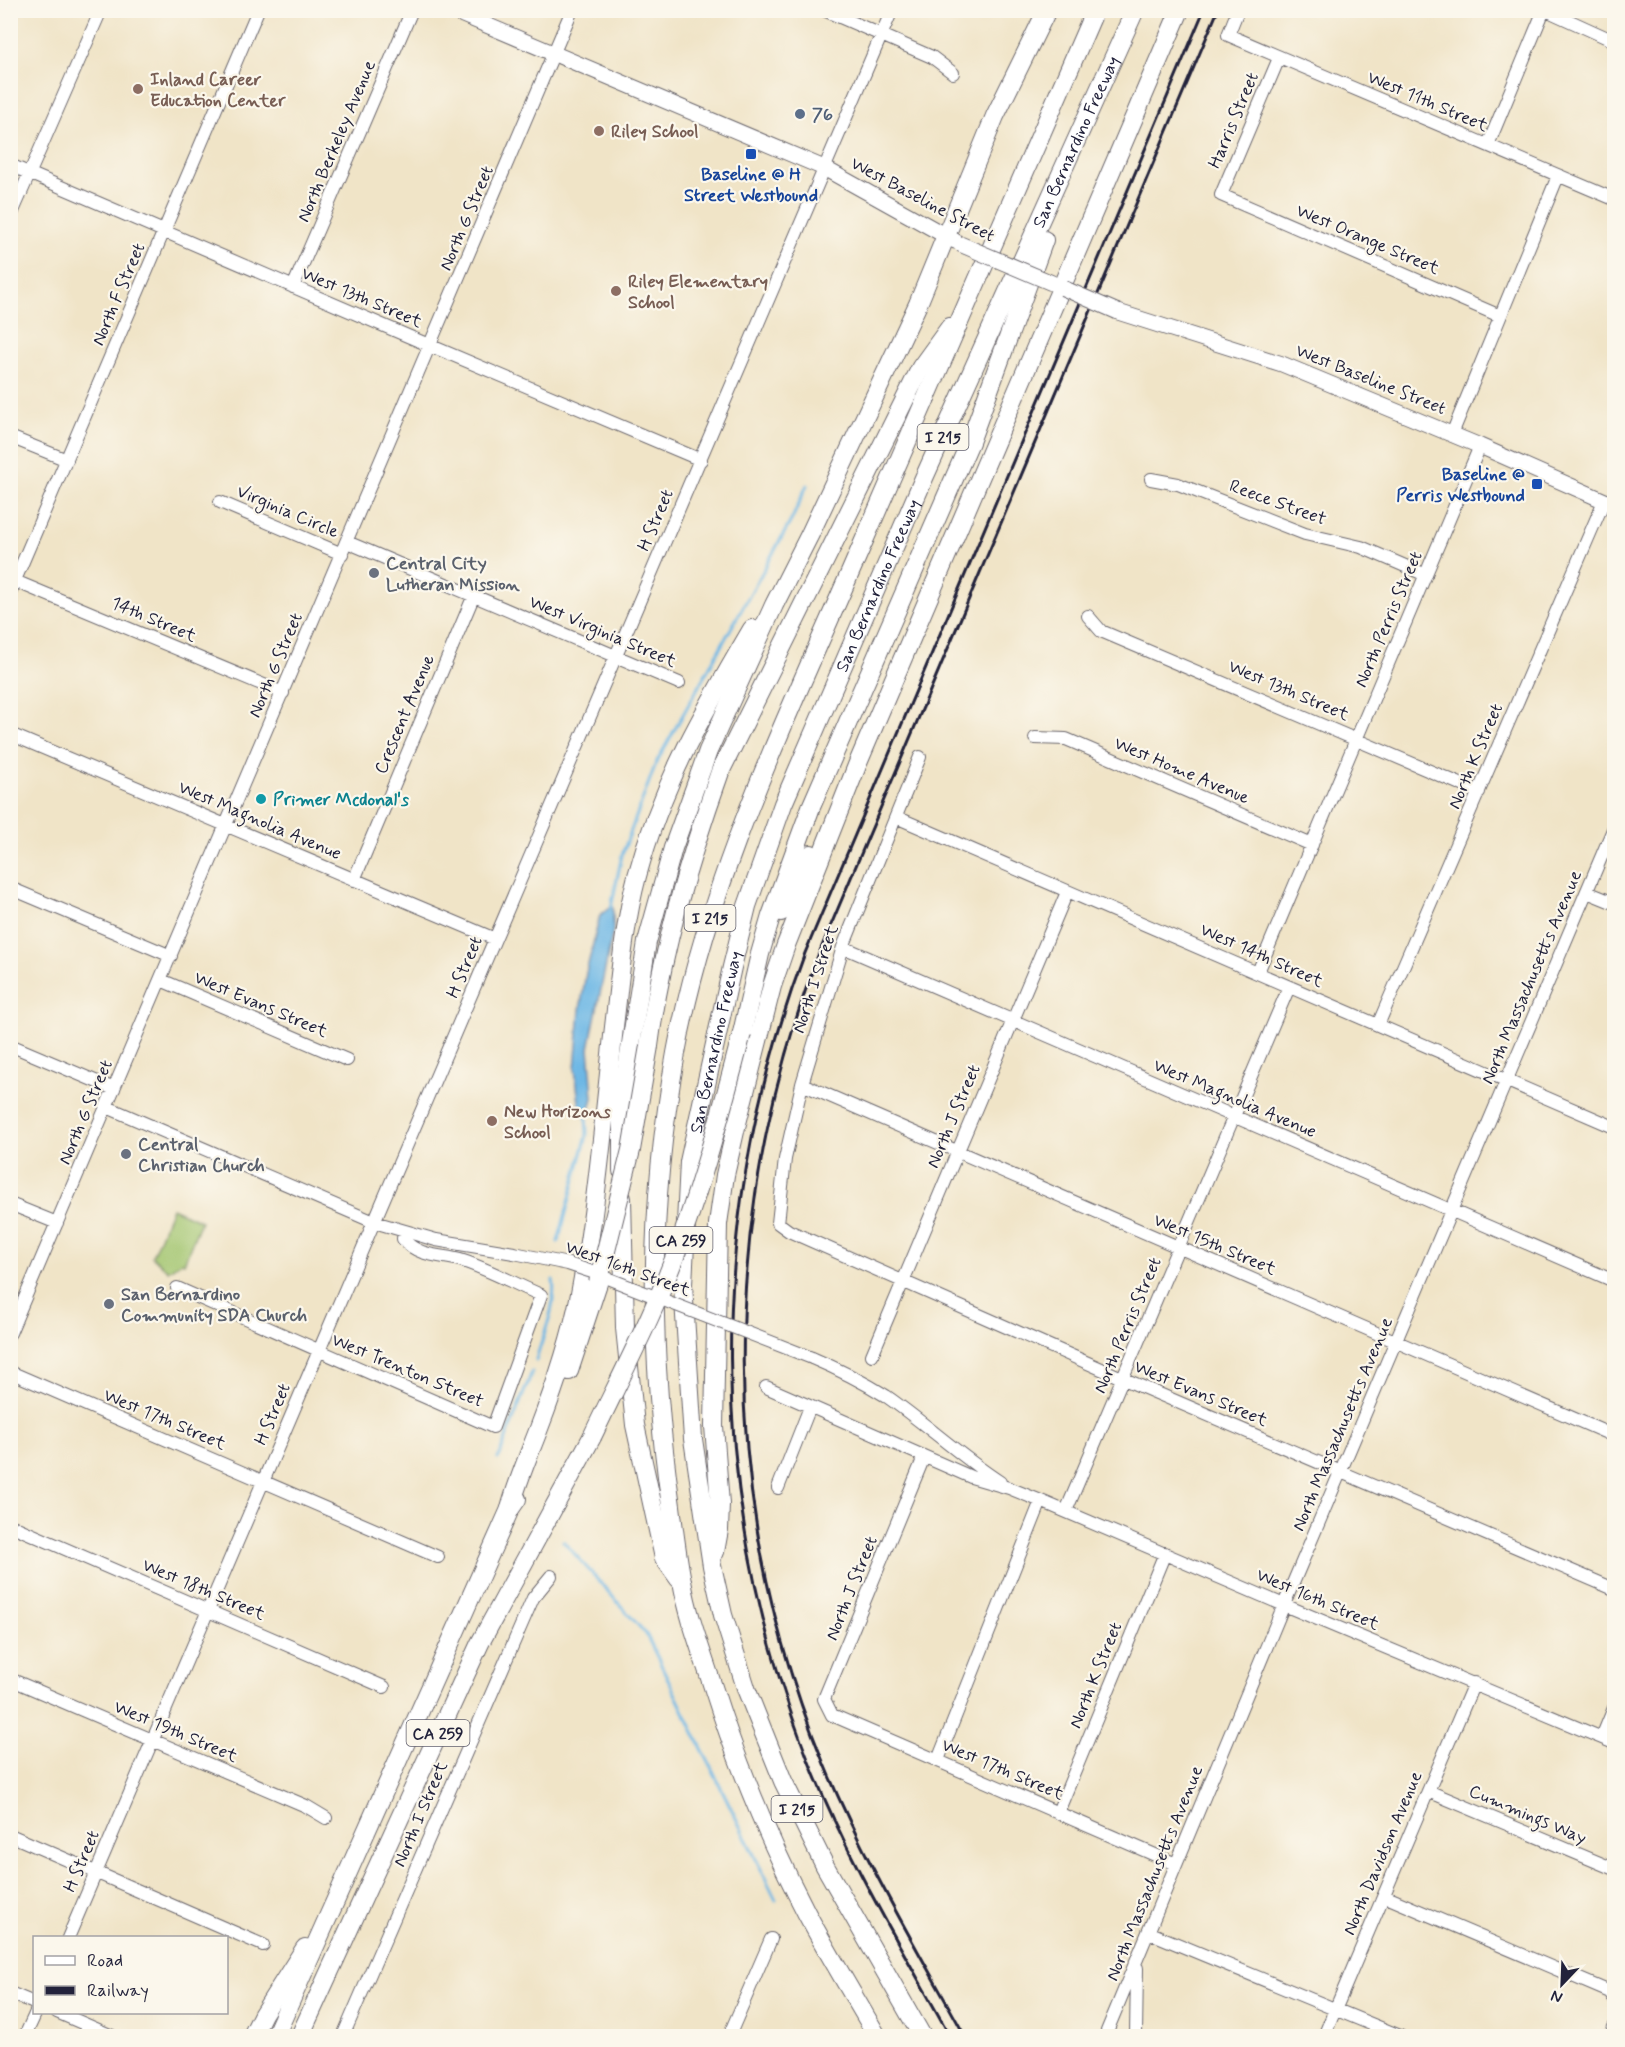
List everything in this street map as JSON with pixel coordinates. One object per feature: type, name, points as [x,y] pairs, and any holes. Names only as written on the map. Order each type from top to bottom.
[{"type":"highway","points":[[682,1583],[664,1558],[635,1425],[624,1309],[622,1101],[647,942],[673,848],[708,751],[774,605],[810,534],[918,304],[953,240],[995,116],[1047,10]]},
{"type":"highway","name":"San Bernardino Freeway","points":[[876,2037],[806,1911],[762,1818],[720,1710],[698,1644],[682,1583],[665,1463],[656,1371],[655,1237],[663,1134],[676,1052],[692,978],[715,898],[744,821],[807,670],[1095,10]]},
{"type":"highway","name":"San Bernardino Freeway","points":[[921,2037],[825,1866],[783,1781],[744,1680],[723,1615],[712,1566],[693,1439],[683,1285],[689,1162],[747,906],[783,804],[924,477],[1135,10]]},
{"type":"highway","points":[[712,1566],[719,1530],[720,1504],[714,1426],[715,1347],[717,1249],[725,1175],[748,1075],[778,967],[858,763],[1180,10]]},
{"type":"highway","points":[[760,954],[780,887],[811,807],[970,442],[1093,104]]},
{"type":"highway","points":[[510,1509],[525,1486],[578,1350],[598,1284],[631,1150],[669,936],[695,843],[720,772],[921,367],[970,299]]},
{"type":"highway","points":[[510,1509],[560,1368],[579,1296],[591,1228],[625,932],[637,877],[656,815],[699,721],[764,608],[774,605]]},
{"type":"highway","points":[[760,954],[858,763]]},
{"type":"highway","name":"CA 259","points":[[302,2037],[310,2014],[480,1642],[592,1437],[641,1335],[680,1242],[718,1124],[760,954]]},
{"type":"highway","name":"CA 259","points":[[275,2037],[510,1509]]},
{"type":"highway","points":[[252,2037],[263,2014],[339,1895]]},
{"type":"main road","name":"West Baseline Street","points":[[451,10],[824,168],[953,240],[1118,312],[1282,364],[1452,434],[1609,503]]},
{"type":"street","points":[[10,218],[101,10]]},
{"type":"street","name":"North F Street","points":[[12,584],[258,10]]},
{"type":"street","name":"North Berkeley Avenue","points":[[293,287],[412,10]]},
{"type":"street","name":"North G Street","points":[[10,1333],[572,10]]},
{"type":"street","points":[[824,10],[932,57],[953,73]]},
{"type":"street","name":"H Street","points":[[69,1936],[892,10]]},
{"type":"street","name":"West 11th Street","points":[[1239,10],[1228,35],[1614,199]]},
{"type":"street","points":[[1488,145],[1545,10],[1614,41]]},
{"type":"street","name":"Harris Street","points":[[1221,195],[1279,58]]},
{"type":"street","name":"West 13th Street","points":[[10,165],[701,460]]},
{"type":"street","points":[[1452,434],[1558,176]]},
{"type":"street","name":"West Orange Street","points":[[1221,195],[1500,316]]},
{"type":"street","points":[[10,437],[67,460]]},
{"type":"street","name":"North Perris Street","points":[[1258,972],[1480,446]]},
{"type":"street","name":"Reece Street","points":[[1151,479],[1178,484],[1305,534],[1361,547],[1426,574]]},
{"type":"street","name":"Virginia Circle","points":[[220,502],[345,548]]},
{"type":"street","name":"North K Street","points":[[1378,1025],[1479,792],[1609,503]]},
{"type":"street","name":"West Virginia Street","points":[[345,548],[474,596],[679,683]]},
{"type":"street","name":"14th Street","points":[[12,584],[283,693]]},
{"type":"street","name":"Crescent Avenue","points":[[354,880],[474,596]]},
{"type":"street","name":"West 13th Street","points":[[1088,616],[1101,631],[1479,792]]},
{"type":"street","name":"West Magnolia Avenue","points":[[10,734],[495,939]]},
{"type":"street","name":"West Home Avenue","points":[[1035,738],[1066,740],[1312,845]]},
{"type":"street","name":"North I Street","points":[[778,1223],[785,1159],[802,1084],[843,947],[920,757]]},
{"type":"street","name":"West 14th Street","points":[[896,817],[1614,1126]]},
{"type":"street","name":"North Massachusetts Avenue","points":[[1105,2037],[1284,1605],[1614,827]]},
{"type":"street","points":[[10,888],[171,956]]},
{"type":"street","name":"North J Street","points":[[872,1355],[1067,892]]},
{"type":"street","points":[[1587,892],[1614,903]]},
{"type":"street","name":"West Magnolia Avenue","points":[[843,947],[1614,1281]]},
{"type":"street","name":"West Evans Street","points":[[161,980],[347,1060]]},
{"type":"street","name":"North Perris Street","points":[[1066,1511],[1124,1379],[1288,987]]},
{"type":"street","points":[[10,1045],[114,1089]]},
{"type":"street","name":"West 15th Street","points":[[802,1084],[1614,1436]]},
{"type":"street","name":"West 16th Street","points":[[107,1107],[374,1222],[436,1240],[557,1261],[589,1270],[812,1358],[840,1370],[887,1397],[963,1456],[1009,1488]]},
{"type":"street","points":[[10,1204],[57,1223]]},
{"type":"street","name":"West Evans Street","points":[[778,1223],[789,1231],[1124,1379],[1614,1589]]},
{"type":"street","name":"West Trenton Street","points":[[177,1288],[318,1352],[493,1427],[540,1295],[461,1260],[441,1258],[421,1252],[403,1239],[404,1232]]},
{"type":"street","name":"West 17th Street","points":[[10,1372],[438,1557]]},
{"type":"street","name":"West 16th Street","points":[[766,1387],[971,1477],[1009,1488],[1066,1511],[1614,1743]]},
{"type":"street","points":[[778,1488],[810,1407]]},
{"type":"street","name":"North J Street","points":[[824,1699],[924,1457]]},
{"type":"street","points":[[938,1760],[1041,1501]]},
{"type":"street","name":"West 18th Street","points":[[10,1525],[384,1687]]},
{"type":"street","name":"North K Street","points":[[1058,1812],[1165,1553]]},
{"type":"street","name":"North I Street","points":[[343,2037],[533,1598],[551,1576]]},
{"type":"street","name":"West 19th Street","points":[[10,1679],[306,1806],[326,1818]]},
{"type":"street","name":"North Davidson Avenue","points":[[1324,2037],[1474,1683]]},
{"type":"street","name":"West 17th Street","points":[[824,1699],[832,1714],[1176,1864]]},
{"type":"street","points":[[1602,1737],[1614,1708]]},
{"type":"street","name":"Cummings Way","points":[[1428,1791],[1614,1869]]},
{"type":"street","points":[[10,1835],[263,1945]]},
{"type":"street","points":[[1384,1896],[1610,1992],[1614,1998]]},
{"type":"street","points":[[1148,1932],[1400,2037]]},
{"type":"street","points":[[729,2037],[771,1939]]},
{"type":"street","points":[[1136,2037],[1137,1961]]},
{"type":"street","points":[[10,1993],[33,2003]]},
{"type":"street","points":[[25,2037],[36,2014]]},
{"type":"street","points":[[59,2014],[112,2037]]},
{"type":"street","points":[[1611,2037],[1614,2027]]},
{"type":"green space","points":[[172,1208],[201,1221],[184,1263],[181,1262],[168,1271],[152,1256]]},
{"type":"water","points":[[609,908],[613,908],[613,930],[589,1048],[593,1098],[586,1115],[580,1111],[575,1069],[580,1010],[600,915]]},
{"type":"waterway","points":[[611,908],[622,855],[656,763],[792,519],[807,485]]},
{"type":"waterway","points":[[558,1242],[587,1135],[586,1115]]},
{"type":"waterway","points":[[536,1360],[549,1321],[554,1290],[553,1280]]},
{"type":"waterway","points":[[498,1459],[532,1372]]},
{"type":"waterway","points":[[563,1541],[646,1634],[776,1900]]},
{"type":"railway","points":[[950,2036],[875,1902],[840,1833],[809,1762],[775,1662],[750,1561],[736,1460],[730,1358],[735,1256],[749,1154],[772,1053],[805,953],[1204,10]]},
{"type":"railway","points":[[965,2036],[891,1902],[839,1799],[824,1764],[789,1665],[764,1565],[748,1464],[743,1362],[748,1260],[762,1158],[785,1057],[817,958],[1218,10]]},
{"type":"place","name":"Inland Career Education Center","points":[[138,89]]},
{"type":"place","name":"76","points":[[800,114]]},
{"type":"place","name":"Riley School","points":[[599,131]]},
{"type":"place","name":"Baseline @ H Street Westbound","points":[[751,154]]},
{"type":"place","name":"Riley Elementary School","points":[[616,291]]},
{"type":"place","name":"Baseline @ Perris Westbound","points":[[1537,484]]},
{"type":"place","name":"Central City Lutheran Mission","points":[[374,573]]},
{"type":"place","name":"Primer Mcdonal's","points":[[261,799]]},
{"type":"place","name":"New Horizons School","points":[[492,1121]]},
{"type":"place","name":"Central Christian Church","points":[[126,1154]]},
{"type":"place","name":"San Bernardino Community SDA Church","points":[[109,1304]]}]
